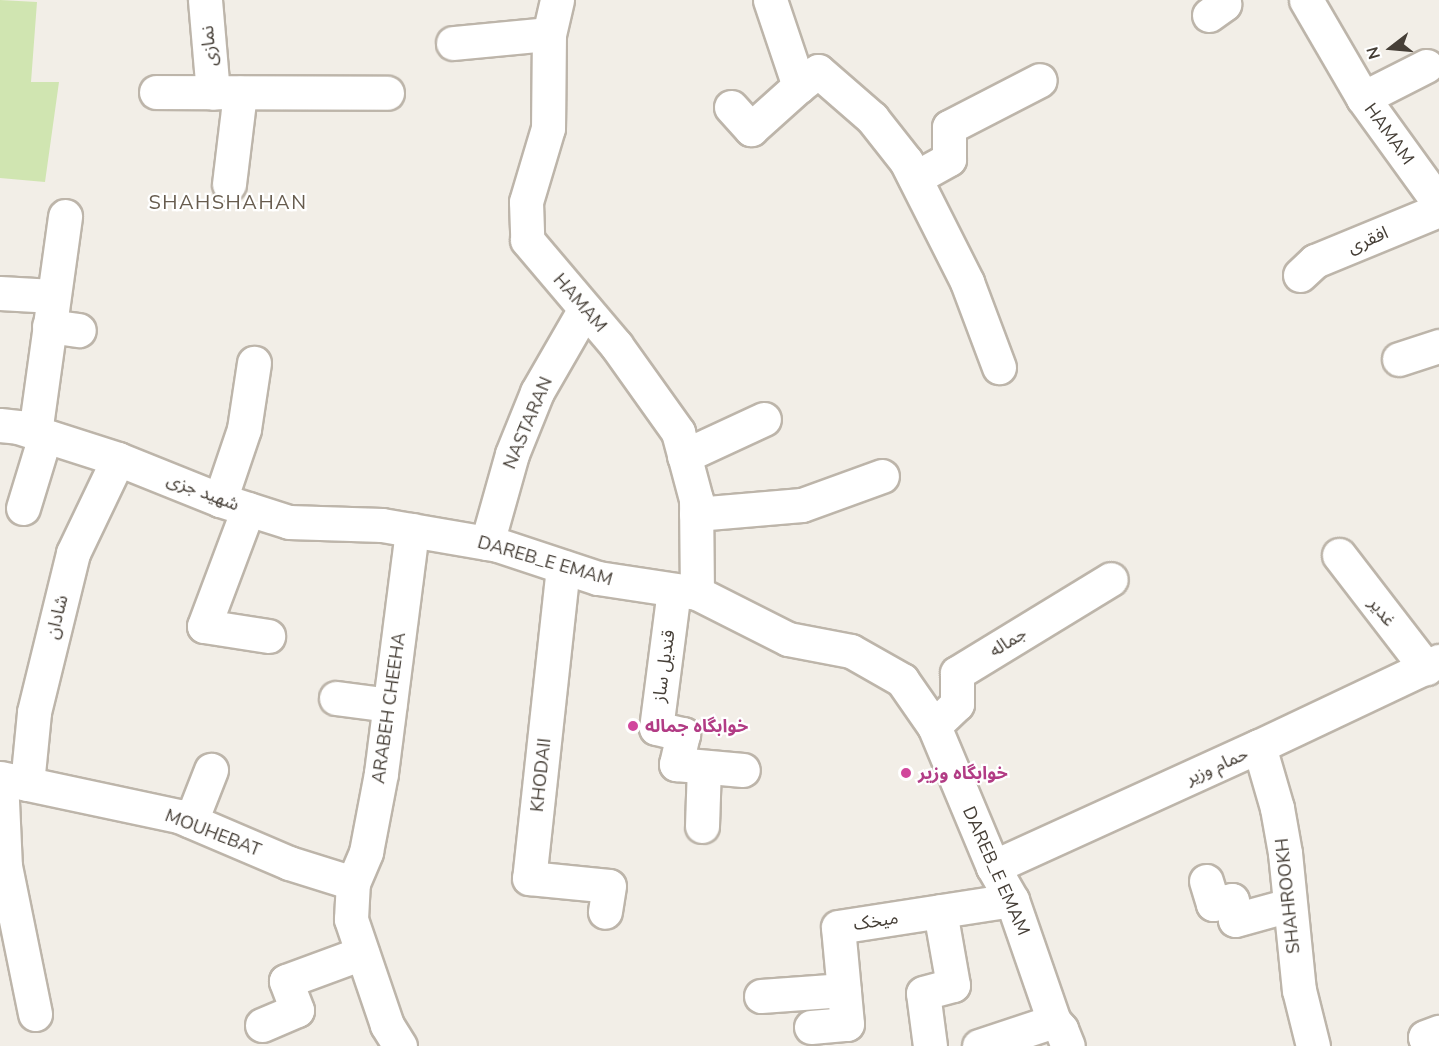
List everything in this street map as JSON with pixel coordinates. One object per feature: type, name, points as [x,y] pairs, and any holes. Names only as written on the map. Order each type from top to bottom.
[{"type":"street","name":"نمازی","points":[[205,0],[226,93],[229,184]]},
{"type":"street","name":"HAMAM","points":[[557,0],[549,34],[548,128],[526,202],[527,240],[616,345],[678,432],[696,499],[686,592]]},
{"type":"street","points":[[770,0],[799,86]]},
{"type":"street","name":"HAMAM","points":[[1306,0],[1363,98],[1439,204]]},
{"type":"street","points":[[453,43],[549,34]]},
{"type":"street","points":[[1363,98],[1426,66]]},
{"type":"street","points":[[731,107],[751,129],[818,71],[872,118],[906,161],[915,178],[967,282],[999,367]]},
{"type":"street","points":[[915,178],[950,159],[948,127],[1040,80]]},
{"type":"street","points":[[156,92],[387,93]]},
{"type":"street","name":"افقری","points":[[1300,275],[1316,261],[1439,210]]},
{"type":"street","points":[[23,508],[40,434],[60,317],[65,216]]},
{"type":"street","points":[[0,293],[60,317]]},
{"type":"street","name":"NASTARAN","points":[[486,543],[512,454],[537,392],[585,309]]},
{"type":"street","points":[[1399,359],[1439,346]]},
{"type":"street","points":[[254,363],[234,505],[204,626],[268,636]]},
{"type":"street","points":[[684,456],[764,419]]},
{"type":"street","name":"شهید جزی","points":[[0,425],[40,434],[118,459],[234,505],[289,522],[382,525],[412,530]]},
{"type":"street","name":"شادان","points":[[35,1014],[3,867],[10,780],[34,712],[73,553],[118,459]]},
{"type":"street","points":[[696,514],[802,505],[882,476]]},
{"type":"street","name":"DAREB_E EMAM","points":[[412,530],[486,543],[598,578],[686,592],[788,639],[851,651],[902,680],[934,726],[993,867],[1012,900],[1061,1033]]},
{"type":"street","name":"ARABEH CHEEHA","points":[[400,1046],[387,1025],[351,919],[353,883],[366,852],[381,773],[412,530]]},
{"type":"street","name":"غدیر","points":[[1339,555],[1432,664]]},
{"type":"street","name":"KHODAII","points":[[563,567],[530,878],[609,886],[605,912]]},
{"type":"street","name":"جماله","points":[[934,726],[957,704],[957,673],[1111,579]]},
{"type":"street","name":"قندیل ساز","points":[[686,592],[656,728],[683,734],[675,764],[744,770]]},
{"type":"street","name":"حمام وزیر","points":[[993,867],[1259,746],[1432,664]]},
{"type":"street","points":[[336,698],[390,705]]},
{"type":"street","name":"SHAHROOKH","points":[[1259,746],[1277,808],[1285,853],[1299,990],[1313,1046]]},
{"type":"street","points":[[702,826],[704,767]]},
{"type":"street","points":[[191,821],[211,770]]},
{"type":"street","name":"MOUHEBAT","points":[[10,780],[179,816],[289,863],[353,883]]},
{"type":"street","points":[[1206,881],[1213,904],[1232,900],[1236,920],[1289,905]]},
{"type":"street","name":"میخک","points":[[811,1027],[848,1024],[838,927],[1012,900]]},
{"type":"street","points":[[930,1046],[923,993],[953,985],[940,911]]},
{"type":"street","points":[[262,1025],[297,1010],[286,981],[362,953]]},
{"type":"street","points":[[761,996],[844,990]]},
{"type":"street","points":[[1428,1046],[1425,1037],[1439,1032]]},
{"type":"street","points":[[979,1046],[1061,1033]]},
{"type":"green space","points":[[0,0],[37,2],[31,82],[59,82],[45,182],[0,178]]},
{"type":"place","name":"خوابگاه جماله","points":[[633,726]]},
{"type":"place","name":"خوابگاه وزیر","points":[[906,773]]},
{"type":"district","name":"SHAHSHAHAN","points":[[228,202]]}]
